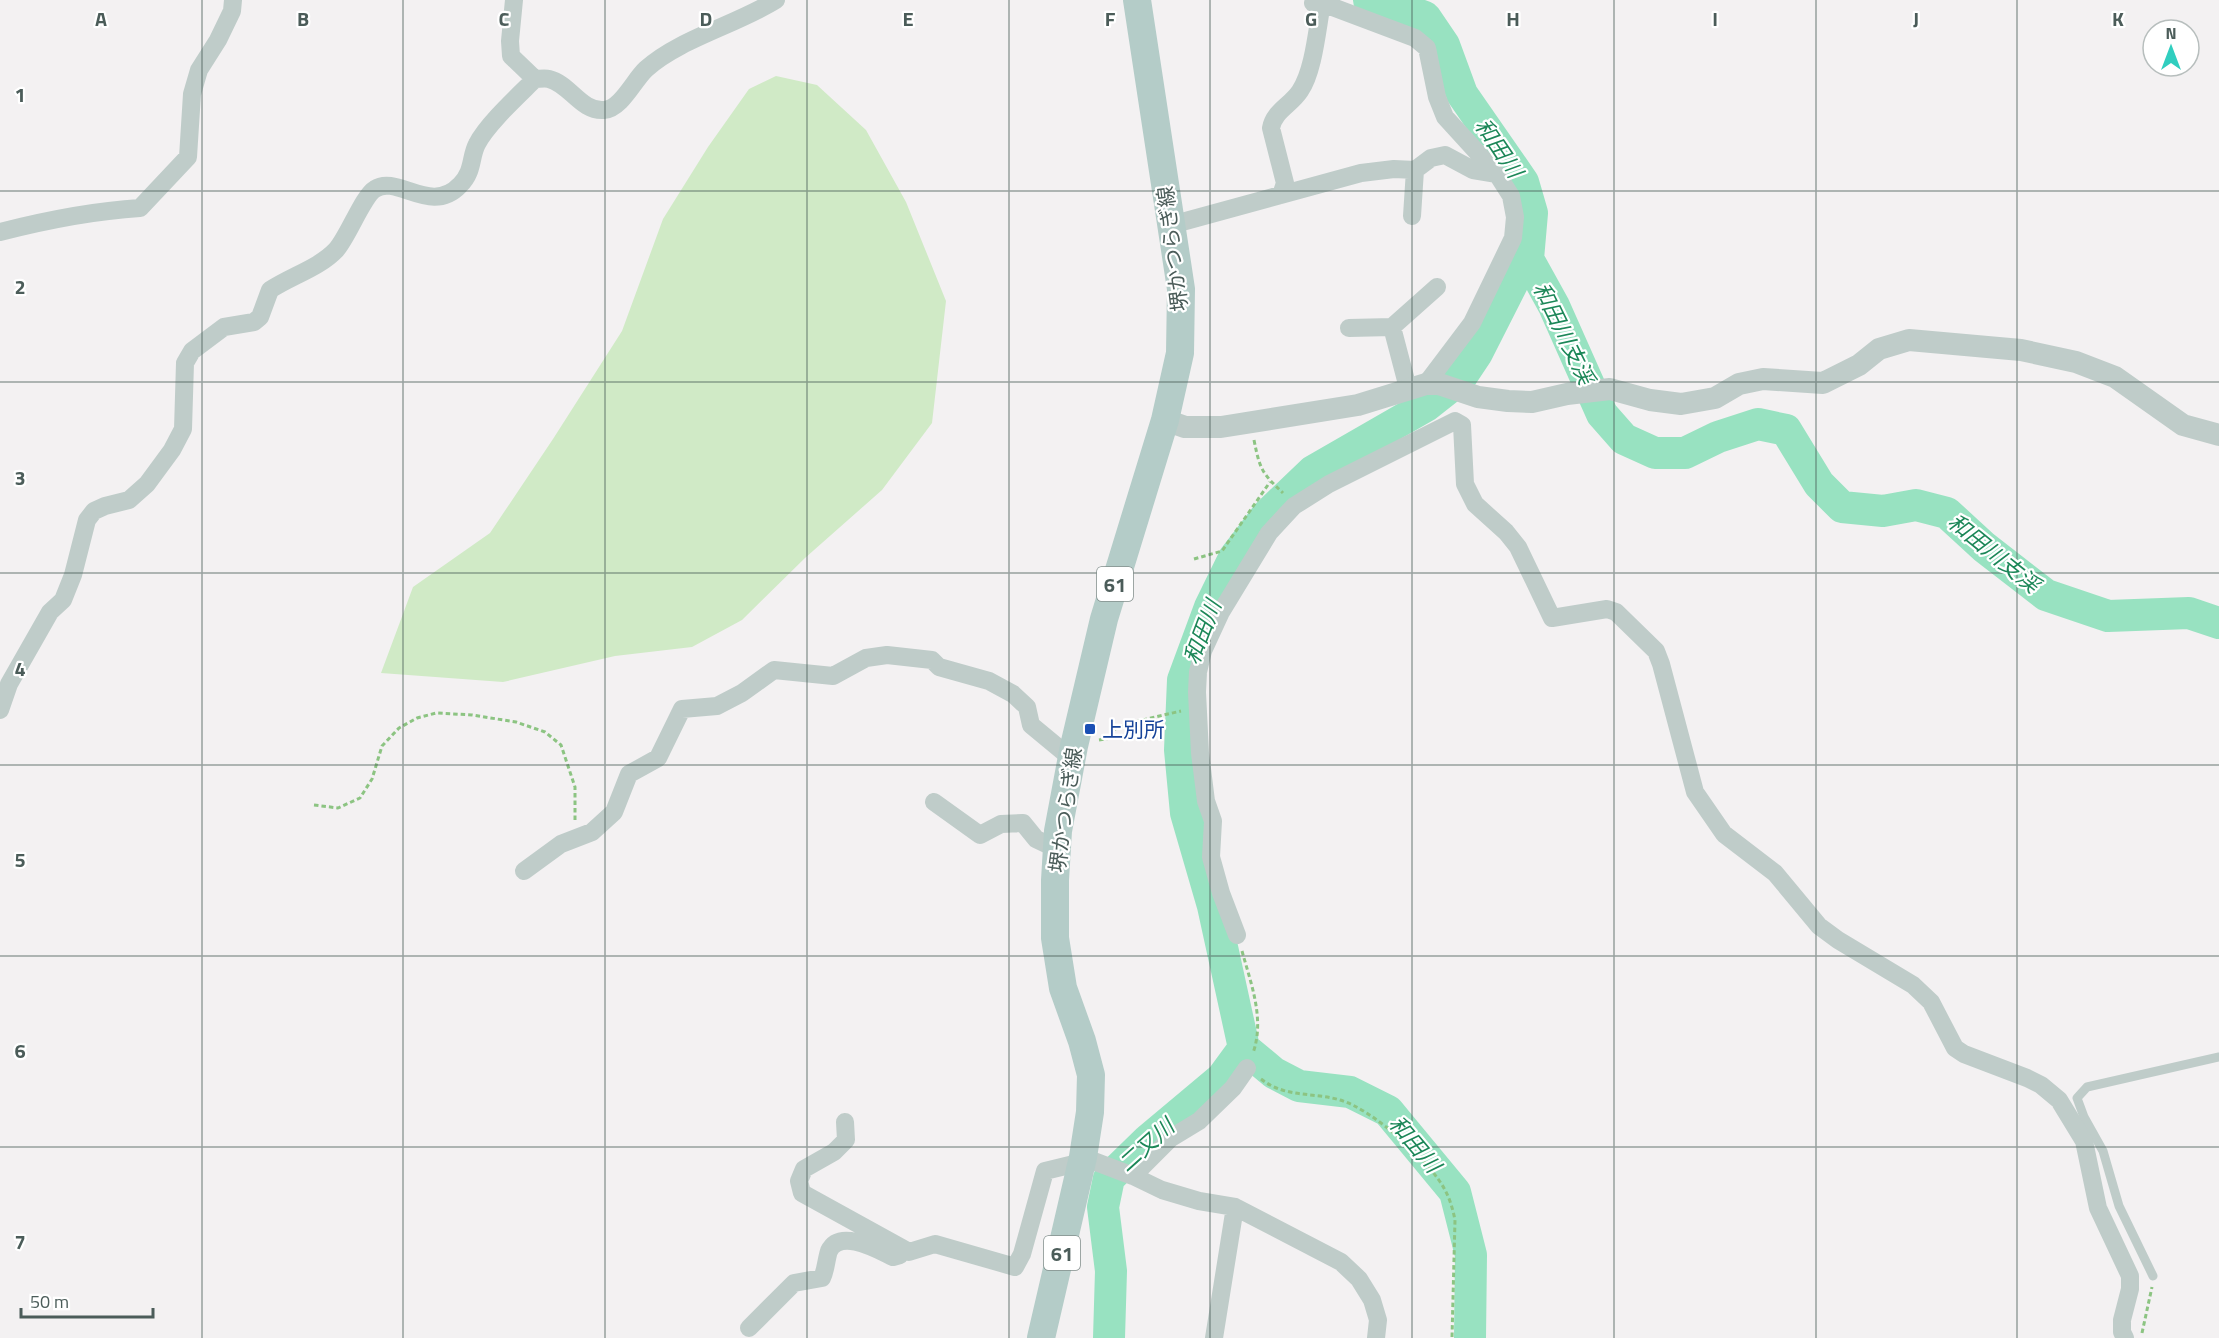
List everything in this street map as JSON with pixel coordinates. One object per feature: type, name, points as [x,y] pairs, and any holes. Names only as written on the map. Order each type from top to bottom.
[{"type":"main road","name":"堺かつらぎ線","points":[[1041,1338],[1082,1159],[1090,1113],[1091,1075],[1082,1041],[1063,988],[1055,938],[1054,880],[1058,831],[1073,752],[1104,619],[1165,420],[1180,353],[1181,289],[1137,0]]},
{"type":"street","points":[[0,232],[60,217],[106,210],[140,208],[188,158],[192,94],[200,70],[232,11],[233,0]]},
{"type":"street","points":[[514,0],[510,41],[511,56],[535,79],[548,79],[567,88],[587,107],[604,110],[615,106],[645,69],[668,54],[776,0]]},
{"type":"street","points":[[1281,195],[1285,183],[1270,128],[1272,119],[1300,92],[1309,69],[1318,2],[1415,38],[1427,48],[1437,97],[1445,117],[1497,174],[1511,196],[1515,217],[1513,238],[1472,323],[1424,385]]},
{"type":"street","points":[[0,710],[9,684],[50,612],[63,600],[73,575],[87,520],[94,512],[105,506],[129,500],[147,484],[172,450],[183,429],[185,363],[192,351],[225,327],[254,322],[260,317],[270,290],[327,259],[338,248],[374,189],[384,185],[430,198],[447,195],[460,185],[473,165],[476,145],[488,128],[535,79]]},
{"type":"street","points":[[1171,225],[1361,173],[1394,169],[1415,170],[1431,158],[1446,155],[1473,170],[1497,174]]},
{"type":"street","points":[[1412,216],[1415,170]]},
{"type":"street","points":[[1349,328],[1392,327],[1437,287]]},
{"type":"street","points":[[1392,327],[1424,385]]},
{"type":"street","points":[[1165,420],[1185,427],[1221,427],[1358,405],[1424,385],[1508,401],[1532,402],[1567,394],[1610,389],[1650,400],[1681,404],[1715,398],[1739,384],[1763,379],[1823,383],[1859,365],[1880,349],[1909,340],[2021,350],[2076,362],[2115,377],[2183,425],[2219,435]]},
{"type":"street","points":[[1237,935],[1218,884],[1211,857],[1214,821],[1206,801],[1200,753],[1197,692],[1198,672],[1203,651],[1221,612],[1269,533],[1294,506],[1329,484],[1455,421],[1478,396]]},
{"type":"street","points":[[1455,421],[1462,425],[1465,484],[1475,504],[1506,532],[1518,547],[1552,618],[1607,609],[1616,612],[1656,651],[1695,792],[1724,834],[1740,849],[1775,873],[1819,926],[1838,940],[1914,985],[1931,1002],[1955,1048],[1964,1054],[2027,1078],[2059,1100],[2084,1141],[2098,1208],[2130,1276],[2130,1289],[2122,1320],[2122,1332],[2125,1338]]},
{"type":"street","points":[[524,871],[561,844],[592,832],[614,812],[629,774],[658,758],[682,710],[717,706],[742,693],[774,670],[833,676],[866,658],[887,655],[932,660],[939,667],[989,681],[1013,694],[1027,707],[1031,725],[1073,752]]},
{"type":"street","points":[[934,802],[980,835],[1001,824],[1023,823],[1036,839],[1057,849]]},
{"type":"street","points":[[1133,1176],[1171,1138],[1199,1121],[1233,1088],[1249,1064]]},
{"type":"street","points":[[845,1122],[846,1140],[834,1152],[804,1169],[799,1180],[802,1193],[909,1252]]},
{"type":"street","points":[[749,1328],[794,1283],[822,1278],[829,1252],[834,1244],[842,1242],[864,1242],[893,1257],[935,1244],[1015,1267],[1022,1254],[1045,1171],[1082,1159],[1133,1176],[1162,1190],[1199,1201],[1235,1207],[1315,1248],[1347,1268],[1359,1279],[1372,1300],[1378,1320],[1376,1338]]},
{"type":"street","points":[[1214,1338],[1235,1207]]},
{"type":"lane","points":[[2153,1276],[2119,1206],[2103,1151],[2084,1117],[2077,1098],[2087,1087],[2219,1057]]},
{"type":"path","points":[[1251,422],[1259,466],[1276,487]]},
{"type":"path","points":[[1194,559],[1222,550],[1270,482]]},
{"type":"path","points":[[1073,752],[1111,738],[1112,730],[1171,712]]},
{"type":"path","points":[[314,805],[338,808],[360,798],[372,779],[382,746],[399,728],[417,718],[436,713],[472,715],[544,732],[561,745],[575,787],[571,840]]},
{"type":"path","points":[[1237,935],[1256,1006],[1259,1027],[1249,1064],[1271,1087],[1290,1093],[1343,1100],[1364,1112],[1401,1139],[1444,1188],[1455,1220],[1452,1338]]},
{"type":"path","points":[[2142,1338],[2153,1276]]},
{"type":"green space","points":[[776,76],[817,85],[866,130],[906,202],[946,301],[932,423],[882,490],[805,558],[742,620],[692,647],[615,656],[503,682],[381,673],[413,587],[490,533],[622,331],[663,219],[708,147],[749,89]]},
{"type":"waterway","name":"和田川","points":[[1369,0],[1386,3],[1425,17],[1444,45],[1462,94],[1523,182],[1532,213],[1528,259],[1513,282],[1477,353],[1459,380],[1426,406],[1313,471],[1267,515],[1234,558],[1210,607],[1183,680],[1180,750],[1186,813],[1213,906],[1244,1048],[1274,1073],[1299,1086],[1350,1092],[1388,1111],[1455,1192],[1471,1255],[1470,1338]]},
{"type":"waterway","name":"和田川支渓","points":[[1528,259],[1554,306],[1602,414],[1624,439],[1655,453],[1685,453],[1718,437],[1758,424],[1786,430],[1819,484],[1842,507],[1883,511],[1916,505],[1947,513],[1984,547],[2046,595],[2108,616],[2189,613],[2219,623]]},
{"type":"waterway","name":"二又川","points":[[1109,1338],[1111,1271],[1103,1207],[1109,1178],[1148,1140],[1222,1078],[1244,1048]]},
{"type":"place","name":"上別所","points":[[1090,729]]}]
